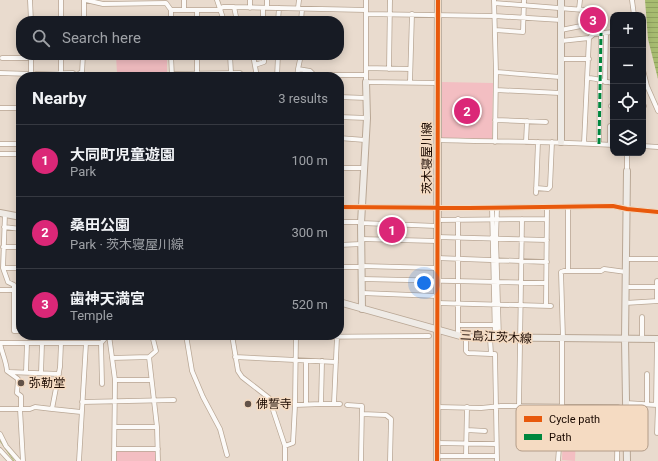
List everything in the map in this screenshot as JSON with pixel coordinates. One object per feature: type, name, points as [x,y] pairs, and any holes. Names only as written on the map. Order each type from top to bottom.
[{"type":"main road","name":"茨木寝屋川線","points":[[437,458],[438,0]]},
{"type":"street","points":[[30,0],[31,16]]},
{"type":"street","points":[[61,0],[61,16]]},
{"type":"street","points":[[85,16],[88,0],[104,2],[166,2],[171,10],[171,16]]},
{"type":"street","points":[[184,0],[184,10]]},
{"type":"street","points":[[217,0],[223,16]]},
{"type":"street","points":[[250,0],[250,8]]},
{"type":"street","points":[[264,16],[267,0]]},
{"type":"street","points":[[298,0],[301,16]]},
{"type":"street","points":[[362,309],[361,207],[367,118],[366,0]]},
{"type":"street","points":[[389,69],[390,0]]},
{"type":"street","points":[[580,0],[580,9]]},
{"type":"street","points":[[632,0],[634,12]]},
{"type":"street","points":[[495,142],[496,72],[494,1],[561,3],[584,10],[586,26],[561,30]]},
{"type":"street","points":[[495,30],[523,32],[524,2]]},
{"type":"street","points":[[561,3],[561,142]]},
{"type":"street","points":[[171,10],[197,10],[234,7],[279,8],[561,20]]},
{"type":"street","points":[[234,7],[236,16]]},
{"type":"street","points":[[278,16],[279,8]]},
{"type":"street","points":[[197,10],[197,16]]},
{"type":"street","points":[[410,82],[412,14]]},
{"type":"street","points":[[560,41],[589,38],[594,34],[610,32]]},
{"type":"street","points":[[599,144],[599,78],[603,33]]},
{"type":"street","points":[[603,33],[605,82]]},
{"type":"street","points":[[584,143],[589,38]]},
{"type":"street","points":[[2,58],[16,57]]},
{"type":"street","points":[[560,59],[589,59]]},
{"type":"street","points":[[31,60],[31,72]]},
{"type":"street","points":[[61,60],[62,72]]},
{"type":"street","points":[[82,72],[83,60]]},
{"type":"street","points":[[171,60],[172,72]]},
{"type":"street","points":[[197,60],[197,72]]},
{"type":"street","points":[[230,60],[231,72]]},
{"type":"street","points":[[254,60],[256,72]]},
{"type":"street","points":[[255,65],[264,62],[264,60]]},
{"type":"street","points":[[277,72],[278,60]]},
{"type":"street","points":[[298,72],[300,60]]},
{"type":"street","points":[[366,68],[410,69]]},
{"type":"street","points":[[298,69],[311,72]]},
{"type":"street","points":[[496,72],[560,76]]},
{"type":"street","points":[[0,73],[16,74]]},
{"type":"street","points":[[344,75],[366,75]]},
{"type":"street","points":[[588,78],[599,78],[605,82],[610,83]]},
{"type":"street","points":[[366,82],[437,83]]},
{"type":"street","points":[[646,82],[658,111]]},
{"type":"street","points":[[496,90],[560,93]]},
{"type":"street","points":[[344,96],[367,98]]},
{"type":"street","points":[[0,108],[16,108]]},
{"type":"street","points":[[344,117],[367,118]]},
{"type":"street","points":[[495,120],[546,122]]},
{"type":"street","points":[[526,142],[527,121]]},
{"type":"street","points":[[344,138],[365,140]]},
{"type":"street","points":[[437,140],[561,142],[610,145]]},
{"type":"street","points":[[538,142],[536,191],[548,189],[550,187],[552,142]]},
{"type":"street","points":[[0,144],[16,144]]},
{"type":"street","points":[[646,146],[658,147]]},
{"type":"street","points":[[0,154],[16,154]]},
{"type":"street","points":[[627,156],[627,259],[625,303],[626,403],[657,405]]},
{"type":"street","points":[[344,168],[364,168]]},
{"type":"street","points":[[344,208],[497,208],[613,206],[658,212]]},
{"type":"street","points":[[362,292],[437,299],[458,303],[549,306],[546,283],[547,207]]},
{"type":"street","points":[[568,207],[568,271]]},
{"type":"street","points":[[491,354],[497,325],[494,239],[491,218],[492,208]]},
{"type":"street","points":[[494,239],[497,208]]},
{"type":"street","points":[[16,216],[2,214],[4,227],[2,247],[3,268],[4,276],[8,282],[14,284],[14,331],[16,331]]},
{"type":"street","points":[[344,222],[396,224],[437,222],[458,219],[547,219]]},
{"type":"street","points":[[458,219],[458,336]]},
{"type":"street","points":[[519,405],[522,305],[522,219]]},
{"type":"street","points":[[396,224],[396,240]]},
{"type":"street","points":[[4,227],[16,228]]},
{"type":"street","points":[[344,244],[396,240],[458,238],[547,240]]},
{"type":"street","points":[[2,247],[16,247]]},
{"type":"street","points":[[437,258],[547,262]]},
{"type":"street","points":[[627,259],[658,259]]},
{"type":"street","points":[[344,267],[437,268]]},
{"type":"street","points":[[3,268],[16,268]]},
{"type":"street","points":[[562,405],[561,272],[601,271],[604,269],[626,272]]},
{"type":"street","points":[[362,279],[546,283]]},
{"type":"street","points":[[625,303],[658,301],[657,281]]},
{"type":"street","points":[[626,287],[658,287]]},
{"type":"street","points":[[0,290],[15,290]]},
{"type":"street","name":"三島江茨木線","points":[[344,304],[466,337],[658,339]]},
{"type":"street","points":[[642,317],[642,339]]},
{"type":"street","points":[[458,325],[497,325]]},
{"type":"street","points":[[344,337],[429,336]]},
{"type":"street","points":[[437,458],[466,456],[494,459],[496,444],[495,354],[468,353],[466,351],[466,337]]},
{"type":"street","points":[[657,433],[658,339]]},
{"type":"street","points":[[102,384],[102,343],[104,340]]},
{"type":"street","points":[[109,340],[115,380],[114,461]]},
{"type":"street","points":[[112,358],[148,357],[156,352],[153,340]]},
{"type":"street","points":[[186,340],[192,371],[203,397],[220,429],[227,455]]},
{"type":"street","points":[[233,340],[238,371],[242,377],[269,398],[285,446],[286,461]]},
{"type":"street","points":[[285,446],[293,443],[296,340]]},
{"type":"street","points":[[334,403],[336,340]]},
{"type":"street","points":[[7,372],[6,362],[1,353],[0,343],[102,343]]},
{"type":"street","points":[[26,372],[27,343]]},
{"type":"street","points":[[41,373],[42,343]]},
{"type":"street","points":[[52,409],[59,374],[61,343]]},
{"type":"street","points":[[79,461],[86,343]]},
{"type":"street","points":[[148,357],[157,427],[158,461]]},
{"type":"street","points":[[235,357],[336,362]]},
{"type":"street","points":[[306,361],[306,404]]},
{"type":"street","points":[[320,404],[322,361]]},
{"type":"street","points":[[7,372],[59,374]]},
{"type":"street","points":[[7,372],[18,379],[18,393],[21,396],[20,409],[23,461]]},
{"type":"street","points":[[647,374],[647,404]]},
{"type":"street","points":[[115,380],[151,380]]},
{"type":"street","points":[[82,402],[154,402],[174,400]]},
{"type":"street","points":[[294,404],[340,404]]},
{"type":"street","points":[[347,405],[362,406],[361,461]]},
{"type":"street","points":[[437,407],[516,406]]},
{"type":"street","points":[[466,407],[466,456]]},
{"type":"street","points":[[0,409],[35,408],[81,412]]},
{"type":"street","points":[[362,414],[386,415],[391,419],[390,461]]},
{"type":"street","points":[[115,427],[157,427]]},
{"type":"street","points":[[466,430],[485,431]]},
{"type":"street","points":[[0,434],[6,446],[19,461]]},
{"type":"street","points":[[437,443],[496,444]]},
{"type":"street","points":[[114,449],[158,449]]},
{"type":"street","points":[[0,450],[10,461]]},
{"type":"street","points":[[558,461],[559,451]]},
{"type":"street","points":[[616,451],[616,461]]},
{"type":"shaded area","points":[[645,0],[658,0],[658,79],[648,39]]},
{"type":"shaded area","points":[[116,60],[167,60],[167,72],[117,72]]},
{"type":"shaded area","points":[[442,82],[493,83],[492,140],[442,139]]},
{"type":"shaded area","points":[[116,451],[155,451],[156,461],[116,461]]},
{"type":"shaded area","points":[[562,451],[575,451],[575,461],[562,460]]},
{"type":"waterway","points":[[0,441],[14,461]]},
{"type":"marked path","points":[[599,144],[601,33]]},
{"type":"cycle path","points":[[437,461],[438,0]]},
{"type":"cycle path","points":[[344,207],[469,208],[613,206],[658,212]]},
{"type":"place","name":"歯神天満宮","points":[[593,20]]},
{"type":"place","name":"桑田公園","points":[[467,111]]},
{"type":"place","name":"大同町児童遊園","points":[[392,230]]},
{"type":"place","name":"弥勒堂","points":[[21,383]]},
{"type":"place","name":"佛誓寺","points":[[248,404]]}]
